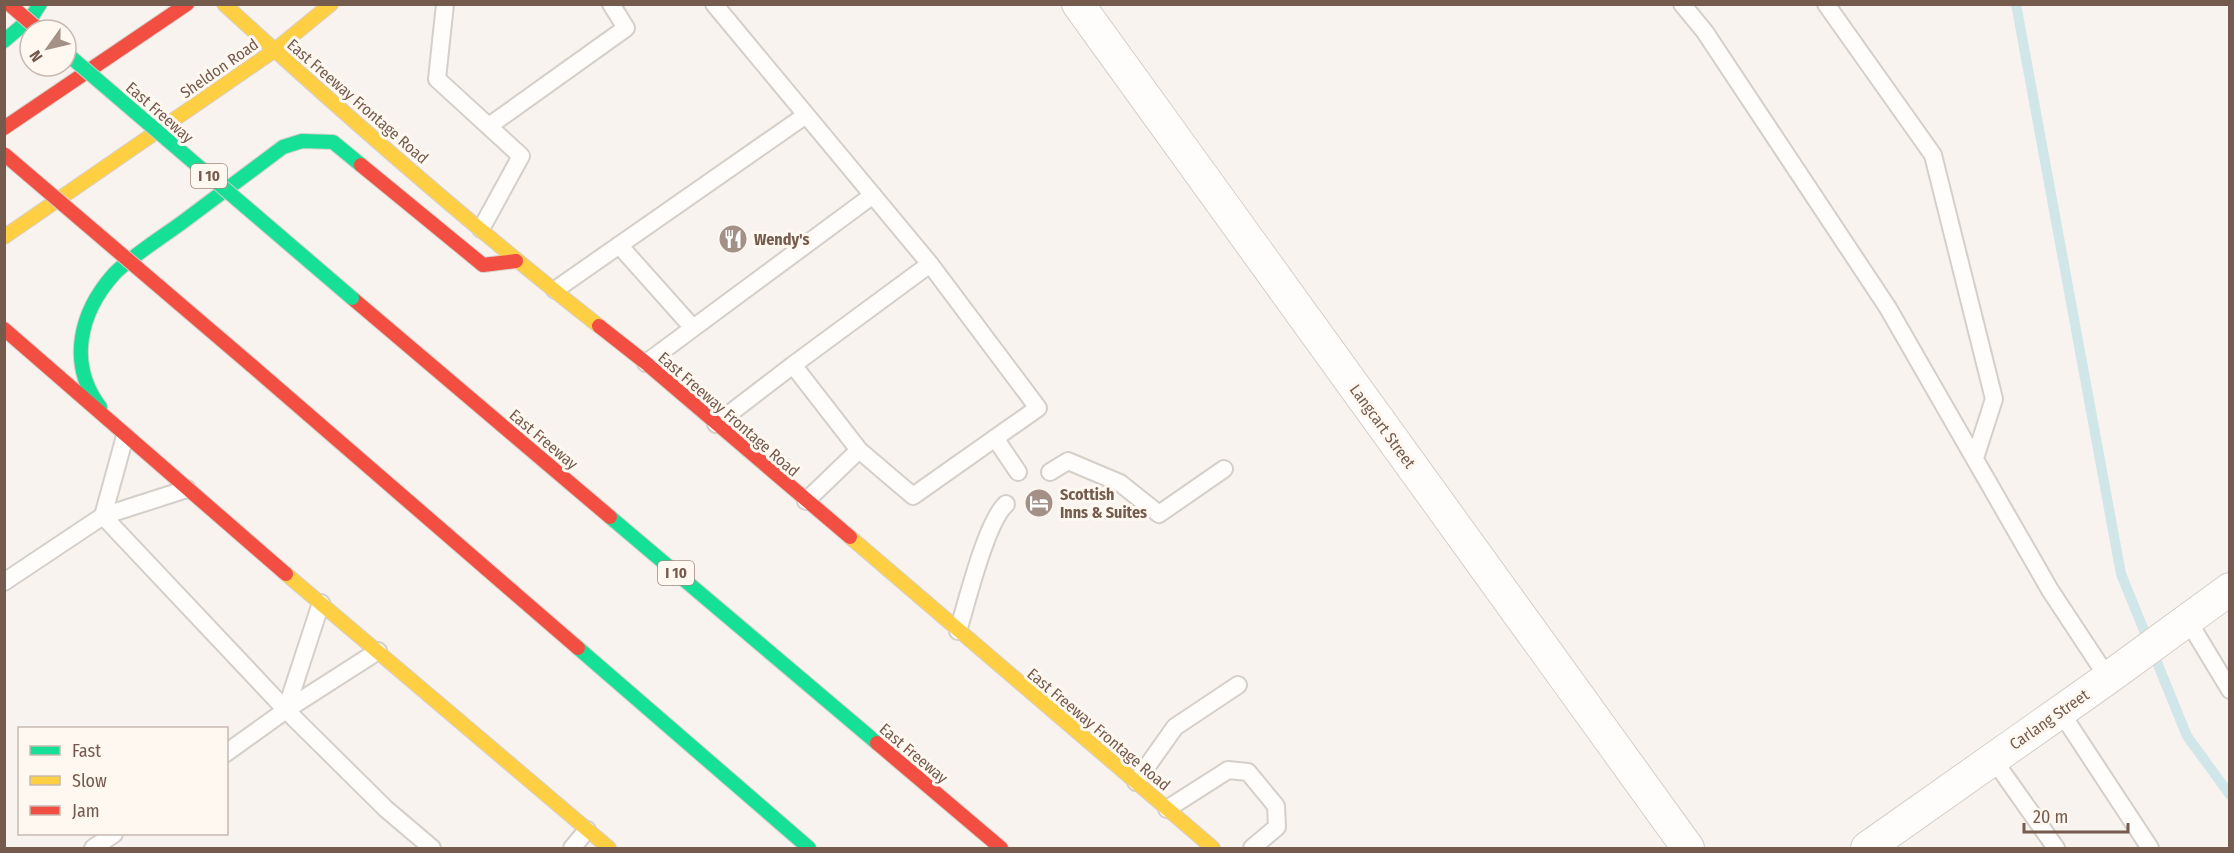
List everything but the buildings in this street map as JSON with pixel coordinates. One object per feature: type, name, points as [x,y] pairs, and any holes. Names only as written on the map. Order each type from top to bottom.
[{"type":"main road","points":[[9,4],[25,18]]},
{"type":"main road","points":[[4,41],[31,18],[40,4]]},
{"type":"main road","points":[[4,128],[187,4]]},
{"type":"main road","name":"East Freeway Frontage Road","points":[[224,4],[349,118],[482,229],[516,261],[646,363],[1213,849]]},
{"type":"main road","name":"Sheldon Road","points":[[4,237],[275,50],[331,4]]},
{"type":"main road","name":"East Freeway","points":[[78,63],[1001,849]]},
{"type":"main road","points":[[112,424],[97,403],[85,380],[80,355],[80,333],[88,310],[116,272],[283,147],[302,141],[333,142],[483,265],[516,261]]},
{"type":"main road","points":[[4,154],[809,849]]},
{"type":"main road","points":[[4,329],[125,436],[609,849]]},
{"type":"street","name":"Langcart Street","points":[[1078,4],[1688,849]]},
{"type":"street","name":"Carlang Street","points":[[1867,849],[2229,589]]},
{"type":"lane","points":[[445,4],[437,79],[521,156],[482,229]]},
{"type":"lane","points":[[489,126],[626,28],[611,4]]},
{"type":"lane","points":[[714,4],[930,264],[1038,408],[913,496],[859,450],[793,365]]},
{"type":"lane","points":[[1826,4],[1933,155],[1994,399],[1975,458]]},
{"type":"lane","points":[[1684,5],[1888,308],[2050,590],[2108,678]]},
{"type":"lane","points":[[555,290],[806,115]]},
{"type":"lane","points":[[646,363],[873,195]]},
{"type":"lane","points":[[615,248],[693,328]]},
{"type":"lane","points":[[716,424],[930,264]]},
{"type":"lane","points":[[103,516],[125,436]]},
{"type":"lane","points":[[995,438],[1018,472]]},
{"type":"lane","points":[[806,501],[859,450]]},
{"type":"lane","points":[[1050,472],[1068,461],[1120,483],[1159,514],[1224,469]]},
{"type":"lane","points":[[4,582],[103,516],[187,489]]},
{"type":"lane","points":[[958,631],[977,566],[998,511],[1006,504]]},
{"type":"lane","points":[[103,516],[286,710],[386,809],[432,849]]},
{"type":"lane","points":[[286,710],[321,603]]},
{"type":"lane","points":[[2187,619],[2229,690]]},
{"type":"lane","points":[[228,752],[286,710],[378,651]]},
{"type":"lane","points":[[1136,783],[1175,727],[1238,685]]},
{"type":"lane","points":[[2060,711],[2150,849]]},
{"type":"lane","points":[[1993,759],[2056,849]]},
{"type":"lane","points":[[1167,810],[1228,770],[1248,772],[1276,806],[1276,826],[1252,849]]},
{"type":"lane","points":[[572,849],[587,830]]},
{"type":"lane","points":[[93,849],[113,835]]},
{"type":"waterway","points":[[2016,4],[2121,574],[2187,736],[2230,795]]},
{"type":"traffic: fast","points":[[4,41],[31,18],[40,4]]},
{"type":"traffic: fast","points":[[78,63],[352,298]]},
{"type":"traffic: fast","points":[[100,407],[83,373],[82,338],[93,305],[102,289],[121,267],[283,147],[302,141],[333,142],[361,165]]},
{"type":"traffic: fast","points":[[610,517],[877,743]]},
{"type":"traffic: fast","points":[[578,648],[809,848]]},
{"type":"traffic: slow","points":[[224,4],[408,168],[599,326]]},
{"type":"traffic: slow","points":[[4,237],[275,50],[331,4]]},
{"type":"traffic: slow","points":[[850,537],[1213,848]]},
{"type":"traffic: slow","points":[[286,574],[609,848]]},
{"type":"traffic: jam","points":[[9,4],[25,18]]},
{"type":"traffic: jam","points":[[4,128],[187,4]]},
{"type":"traffic: jam","points":[[4,154],[251,365]]},
{"type":"traffic: jam","points":[[361,165],[483,265],[516,261]]},
{"type":"traffic: jam","points":[[352,298],[610,517]]},
{"type":"traffic: jam","points":[[599,326],[646,363],[850,537]]},
{"type":"traffic: jam","points":[[4,329],[286,574]]},
{"type":"traffic: jam","points":[[251,365],[578,648]]},
{"type":"traffic: jam","points":[[877,743],[1001,848]]},
{"type":"place","name":"Wendy's","points":[[733,239]]},
{"type":"place","name":"Scottish Inns & Suites","points":[[1039,503]]}]
